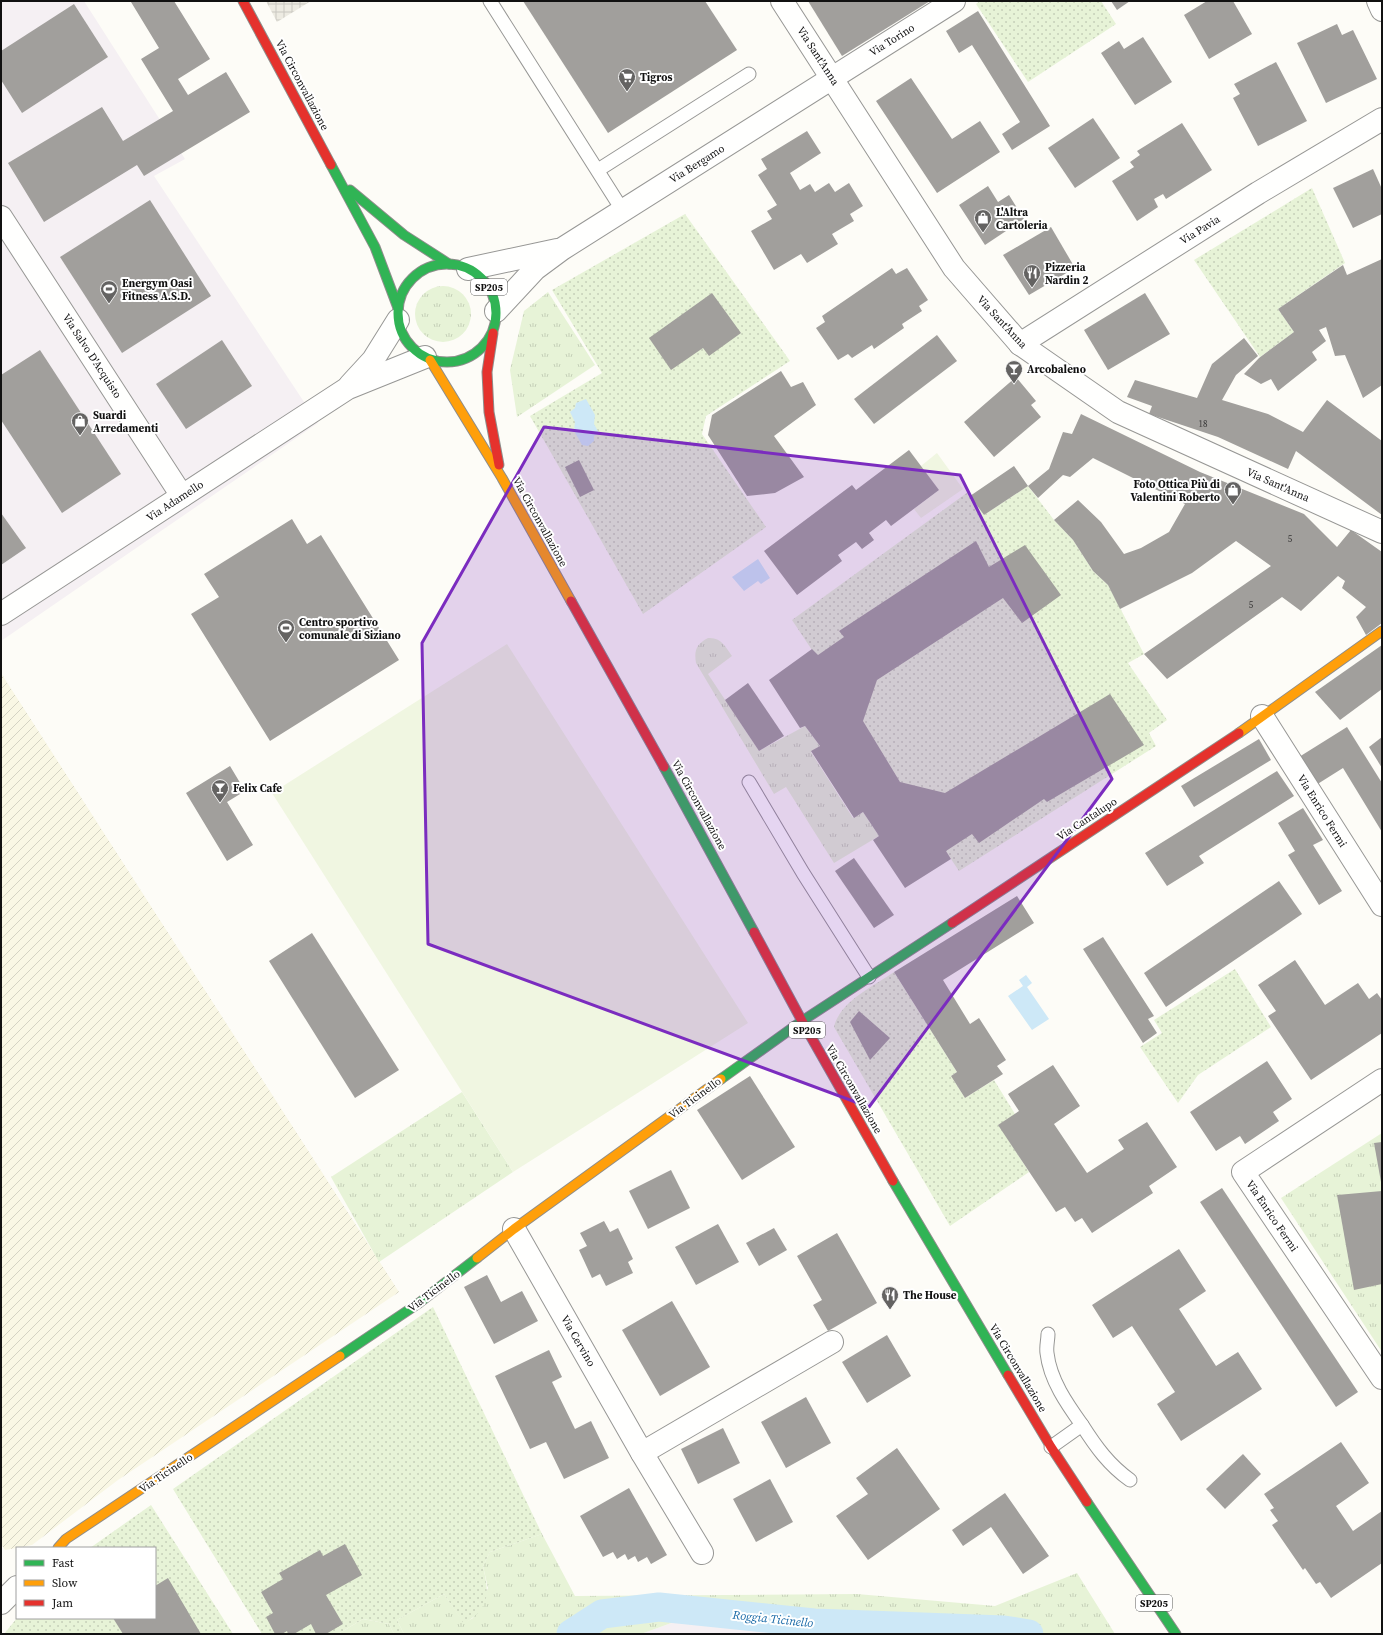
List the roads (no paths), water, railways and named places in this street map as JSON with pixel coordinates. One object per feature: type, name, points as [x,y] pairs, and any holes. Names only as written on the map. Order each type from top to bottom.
[{"type":"main road","name":"Via Circonvallazione","points":[[243,1],[339,180]]},
{"type":"main road","name":"SP205","points":[[339,180],[393,227],[458,266],[479,276],[488,286],[494,298],[496,311],[487,372],[489,412],[502,478]]},
{"type":"main road","name":"SP205","points":[[339,180],[375,247],[398,314],[403,335],[412,348],[427,358],[448,362],[467,358],[482,348],[493,332]]},
{"type":"main road","points":[[398,314],[402,294],[410,282],[421,272],[434,266],[458,266]]},
{"type":"main road","name":"SP205","points":[[427,358],[502,478]]},
{"type":"main road","name":"Via Circonvallazione","points":[[502,478],[693,818],[802,1021],[890,1177],[1051,1447],[1132,1572],[1176,1634]]},
{"type":"main road","name":"Via Cantalupo","points":[[802,1021],[1262,716],[1381,632]]},
{"type":"main road","name":"Via Ticinello","points":[[59,1547],[66,1539],[419,1303],[514,1229],[802,1021]]},
{"type":"street","name":"Via Sant'Anna","points":[[782,1],[954,268],[1020,344],[1118,412],[1382,532]]},
{"type":"street","name":"Via Torino","points":[[831,78],[954,1]]},
{"type":"street","points":[[1378,1],[1382,10]]},
{"type":"street","name":"Via Bergamo","points":[[496,311],[535,269],[562,249],[831,78]]},
{"type":"street","name":"Via Pavia","points":[[1020,344],[1252,198],[1382,119]]},
{"type":"street","name":"Via Salvo D'Acquisto","points":[[1,217],[182,496]]},
{"type":"street","name":"Via Bergamo","points":[[458,266],[562,249]]},
{"type":"street","points":[[348,388],[373,360],[398,314]]},
{"type":"street","points":[[348,388],[427,358]]},
{"type":"street","name":"Via Adamello","points":[[1,614],[348,388]]},
{"type":"street","name":"Via Enrico Fermi","points":[[1262,716],[1382,905]]},
{"type":"street","name":"Via Enrico Fermi","points":[[1382,1080],[1243,1172],[1382,1378]]},
{"type":"street","name":"Via Cervino","points":[[514,1229],[642,1453],[702,1554]]},
{"type":"street","points":[[642,1453],[832,1342]]},
{"type":"street","points":[[1,1603],[16,1588]]},
{"type":"lane","points":[[490,1],[623,211]]},
{"type":"lane","points":[[598,170],[749,74]]},
{"type":"lane","points":[[749,782],[803,873],[869,977]]},
{"type":"lane","points":[[1048,1334],[1047,1353],[1053,1372],[1068,1405],[1104,1458],[1116,1471],[1130,1480]]},
{"type":"lane","points":[[1051,1447],[1082,1425]]},
{"type":"water","points":[[586,399],[595,415],[594,424],[599,433],[594,436],[594,441],[588,446],[582,445],[574,431],[575,422],[570,412],[575,408],[576,403]]},
{"type":"water","points":[[758,559],[770,578],[761,584],[758,581],[744,591],[732,577]]},
{"type":"water","points":[[1026,975],[1032,983],[1027,987],[1049,1019],[1032,1030],[1008,996],[1023,986],[1019,980]]},
{"type":"waterway","name":"Roggia Ticinello","points":[[571,1634],[602,1614],[659,1607],[814,1623],[1004,1630],[1029,1634]]},
{"type":"place","name":"Tigros","points":[[627,92]]},
{"type":"place","name":"L'Altra Cartoleria","points":[[983,233]]},
{"type":"place","name":"Pizzeria Nardin 2","points":[[1032,288]]},
{"type":"place","name":"Energym Oasi Fitness A.S.D.","points":[[109,304]]},
{"type":"place","name":"Arcobaleno","points":[[1014,384]]},
{"type":"place","name":"Suardi Arredamenti","points":[[80,436]]},
{"type":"place","name":"Foto Ottica Più di Valentini Roberto","points":[[1233,505]]},
{"type":"place","name":"Centro sportivo comunale di Siziano","points":[[286,643]]},
{"type":"place","name":"Felix Cafe","points":[[220,803]]},
{"type":"place","name":"The House","points":[[890,1310]]}]
